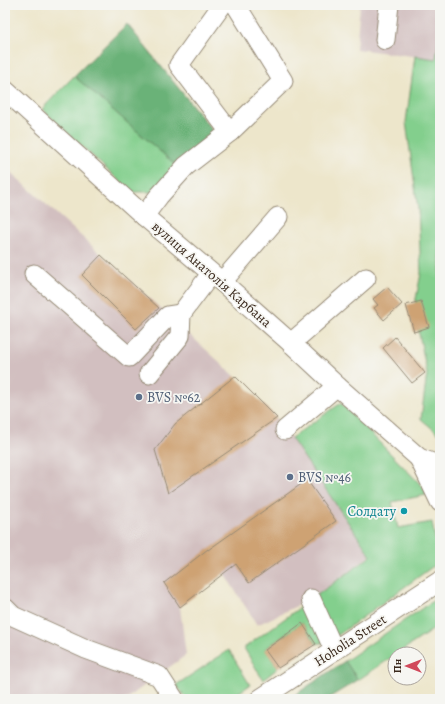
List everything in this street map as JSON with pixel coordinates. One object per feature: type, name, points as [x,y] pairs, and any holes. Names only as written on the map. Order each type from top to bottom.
[{"type":"street","points":[[222,5],[179,65],[230,132]]},
{"type":"street","points":[[144,216],[159,196],[186,166],[230,132],[283,81],[236,5]]},
{"type":"street","points":[[385,40],[389,5]]},
{"type":"street","name":"вулиця Анатолія Карбана","points":[[5,90],[144,216],[291,343],[337,386],[419,458]]},
{"type":"street","points":[[34,274],[130,358],[168,316],[180,314],[278,217]]},
{"type":"street","points":[[291,343],[366,278]]},
{"type":"street","points":[[149,374],[180,336],[180,314]]},
{"type":"street","points":[[285,430],[337,386]]},
{"type":"street","points":[[419,458],[440,466]]},
{"type":"street","points":[[419,458],[440,502]]},
{"type":"street","name":"Hoholia Street","points":[[260,699],[440,581]]},
{"type":"street","points":[[311,599],[335,650]]},
{"type":"street","points":[[5,608],[13,616],[86,649],[159,676],[174,699]]},
{"type":"shaded area","points":[[360,5],[440,5],[440,28],[436,59],[356,49]]},
{"type":"shaded area","points":[[5,167],[235,376],[175,424],[155,450],[167,492],[277,418],[371,555],[311,599],[257,625],[224,573],[180,607],[186,655],[126,699],[5,699]]},
{"type":"green space","points":[[127,24],[213,131],[177,166],[74,76]]},
{"type":"green space","points":[[440,28],[440,435],[421,419],[427,373],[414,309],[421,273],[418,209],[406,122],[415,56],[436,59]]},
{"type":"green space","points":[[74,76],[177,166],[154,192],[131,192],[42,109]]},
{"type":"green space","points":[[341,403],[424,488],[426,495],[392,502],[398,528],[432,522],[439,562],[330,641],[316,644],[302,623],[265,649],[278,668],[263,680],[244,648],[371,556],[291,438]]},
{"type":"green space","points":[[440,596],[440,625],[409,646],[387,646],[387,661],[358,680],[345,661]]},
{"type":"green space","points":[[229,650],[250,685],[229,699],[187,699],[176,685]]},
{"type":"green space","points":[[345,661],[358,680],[327,699],[289,699]]},
{"type":"building","points":[[101,255],[159,308],[136,329],[82,275]]},
{"type":"building","points":[[387,287],[402,304],[384,320],[374,308],[378,305],[373,299]]},
{"type":"building","points":[[421,301],[429,327],[414,332],[406,305]]},
{"type":"building","points":[[395,337],[425,373],[412,383],[383,348]]},
{"type":"building","points":[[235,376],[277,418],[168,493],[155,450],[175,424]]},
{"type":"building","points":[[307,480],[336,521],[249,583],[236,564],[180,607],[164,583],[208,549]]},
{"type":"building","points":[[302,623],[316,644],[278,668],[265,650]]},
{"type":"place","name":"BVS №62","points":[[139,397]]},
{"type":"place","name":"BVS №46","points":[[290,477]]},
{"type":"place","name":"Солдату","points":[[404,511]]}]
